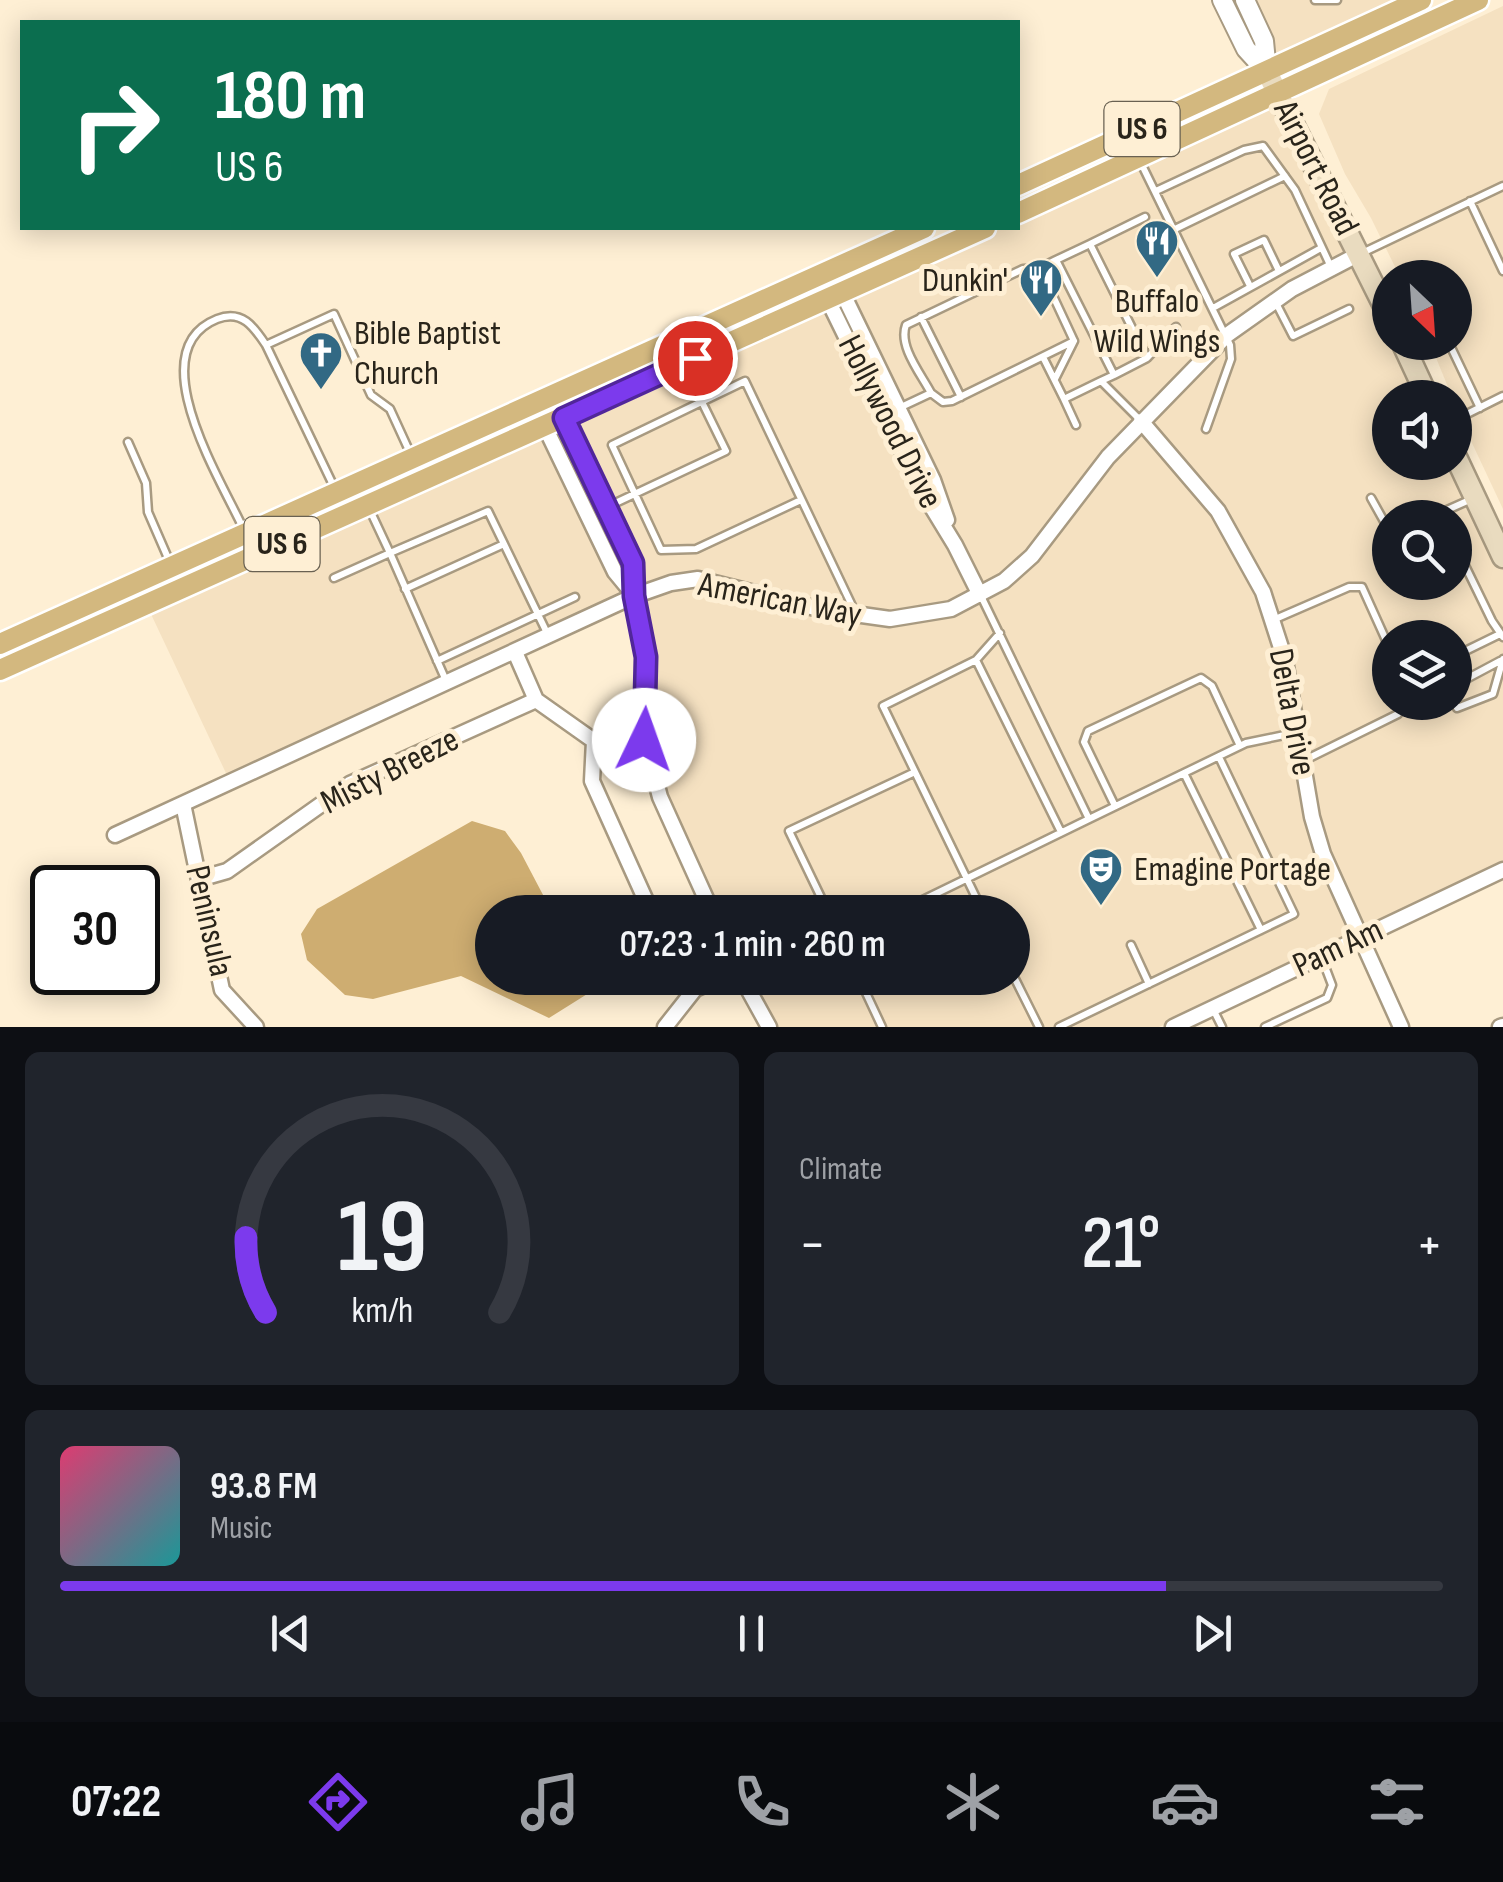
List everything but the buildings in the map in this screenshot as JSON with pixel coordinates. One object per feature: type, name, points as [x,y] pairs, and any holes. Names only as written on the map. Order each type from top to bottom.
[{"type":"main road","name":"US 6","points":[[1020,184],[1421,0]]},
{"type":"main road","name":"US 6","points":[[1020,212],[1478,0]]},
{"type":"main road","name":"Airport Road","points":[[1267,72],[1372,281]]},
{"type":"main road","name":"US 6","points":[[0,644],[920,230]]},
{"type":"main road","name":"US 6","points":[[0,670],[981,230]]},
{"type":"main road","points":[[1467,480],[1503,558]]},
{"type":"street","points":[[1222,0],[1246,49],[1267,72]]},
{"type":"street","points":[[1245,0],[1264,41],[1267,72]]},
{"type":"street","name":"American Way","points":[[114,836],[634,596],[671,583],[698,579],[857,616],[890,619],[918,617],[980,595],[1004,581],[1032,556],[1141,421],[1227,335],[1274,300],[1359,254]]},
{"type":"street","name":"Hollywood Drive","points":[[835,295],[891,412],[919,486],[980,595]]},
{"type":"street","points":[[543,400],[615,572],[634,596]]},
{"type":"street","name":"Delta Drive","points":[[1141,421],[1218,511],[1256,578],[1289,678],[1312,817],[1323,854],[1401,1027]]},
{"type":"street","points":[[554,422],[606,507],[633,563],[634,596],[646,657],[644,740],[660,797],[704,895]]},
{"type":"street","points":[[515,652],[536,700],[594,741],[644,740]]},
{"type":"street","name":"Misty Breeze","points":[[199,880],[227,871],[350,784],[536,700]]},
{"type":"street","points":[[594,741],[592,781],[643,895]]},
{"type":"street","name":"Peninsula","points":[[183,804],[222,990],[256,1027]]},
{"type":"street","name":"Pam Am","points":[[1172,1027],[1503,870]]},
{"type":"street","points":[[665,1027],[684,995]]},
{"type":"street","points":[[751,995],[769,1027]]},
{"type":"lane","points":[[1315,0],[1337,0]]},
{"type":"lane","points":[[1156,191],[1244,150],[1263,146],[1284,176],[1331,268]]},
{"type":"lane","points":[[1138,158],[1227,335],[1231,359],[1206,429]]},
{"type":"lane","points":[[1172,230],[1284,176]]},
{"type":"lane","points":[[1359,254],[1503,186]]},
{"type":"lane","points":[[1470,201],[1503,270]]},
{"type":"lane","points":[[1074,341],[943,402],[931,393],[904,342],[903,330],[906,325],[1023,270],[1040,268],[1146,217]]},
{"type":"lane","points":[[1250,286],[1234,254],[1264,240],[1278,269]]},
{"type":"lane","points":[[1090,244],[1147,358]]},
{"type":"lane","points":[[1213,308],[1321,248]]},
{"type":"lane","points":[[1056,260],[1114,375]]},
{"type":"lane","points":[[1040,268],[1074,341]]},
{"type":"lane","points":[[1274,300],[1293,336],[1350,309]]},
{"type":"lane","points":[[266,345],[334,314],[371,395],[390,409],[413,458]]},
{"type":"lane","points":[[246,533],[186,402],[183,378],[187,348],[202,328],[218,318],[234,315],[250,322],[266,345],[337,492]]},
{"type":"lane","points":[[921,318],[960,397]]},
{"type":"lane","points":[[1064,399],[1147,358],[1176,328]]},
{"type":"lane","points":[[1054,380],[1074,341]]},
{"type":"lane","points":[[1043,357],[1076,425]]},
{"type":"lane","points":[[1457,360],[1480,408]]},
{"type":"lane","points":[[1101,380],[1141,421]]},
{"type":"lane","points":[[801,500],[696,548],[661,550],[612,445],[745,382],[857,616]]},
{"type":"lane","points":[[891,412],[931,393]]},
{"type":"lane","points":[[1472,412],[1503,396]]},
{"type":"lane","points":[[606,507],[726,451],[702,402]]},
{"type":"lane","points":[[128,442],[146,483],[148,512],[172,566]]},
{"type":"lane","points":[[1471,500],[1475,498]]},
{"type":"lane","points":[[368,505],[448,683]]},
{"type":"lane","points":[[334,578],[488,511],[548,636]]},
{"type":"lane","points":[[405,588],[504,544]]},
{"type":"lane","points":[[1472,579],[1501,636],[1472,649]]},
{"type":"lane","points":[[1273,620],[1349,587],[1362,587],[1377,620]]},
{"type":"lane","points":[[980,595],[1089,819]]},
{"type":"lane","points":[[438,661],[575,597]]},
{"type":"lane","points":[[975,895],[883,706],[976,660],[1000,632]]},
{"type":"lane","points":[[976,660],[1061,832]]},
{"type":"lane","points":[[1472,676],[1502,660]]},
{"type":"lane","points":[[1472,702],[1493,694],[1502,660]]},
{"type":"lane","points":[[1115,806],[1084,742],[1088,731],[1201,678],[1212,686],[1240,746]]},
{"type":"lane","points":[[1302,761],[1386,720]]},
{"type":"lane","points":[[934,895],[1240,746],[1298,732]]},
{"type":"lane","points":[[1059,1027],[1294,914],[1218,756]]},
{"type":"lane","points":[[820,895],[789,831],[915,772]]},
{"type":"lane","points":[[1184,773],[1261,930]]},
{"type":"lane","points":[[1131,945],[1149,984]]},
{"type":"lane","points":[[1265,1027],[1326,998],[1332,985],[1321,956]]},
{"type":"lane","points":[[867,995],[882,1027]]},
{"type":"lane","points":[[1023,995],[1038,1027]]},
{"type":"lane","points":[[1212,1008],[1222,1027]]},
{"type":"shaded area","points":[[1241,0],[1403,0],[1270,62]]},
{"type":"shaded area","points":[[1503,6],[1503,509],[1472,443],[1472,380],[1445,380],[1437,360],[1472,360],[1472,260],[1392,260],[1345,174],[1319,114],[1329,89]]},
{"type":"shaded area","points":[[1276,102],[1372,297],[1372,360],[1404,360],[1414,380],[1372,380],[1372,480],[1462,480],[1503,563],[1503,864],[1159,1027],[777,1027],[759,995],[1030,995],[1030,895],[712,895],[667,799],[650,741],[654,644],[641,601],[233,788],[150,612],[996,230],[1020,230],[1020,219]]},
{"type":"shaded area","points":[[472,821],[505,831],[543,895],[475,895],[475,983],[461,976],[373,999],[345,995],[307,960],[301,934],[317,909]]},
{"type":"shaded area","points":[[501,995],[586,995],[549,1018]]},
{"type":"place","name":"Buffalo Wild Wings","points":[[1157,279]]},
{"type":"place","name":"Dunkin'","points":[[1041,318]]},
{"type":"place","name":"Bible Baptist Church","points":[[321,391]]},
{"type":"place","name":"Emagine Portage","points":[[1101,907]]},
{"type":"route","points":[[644,740],[648,679],[644,634],[634,596],[633,563],[564,418],[695,358]]}]
